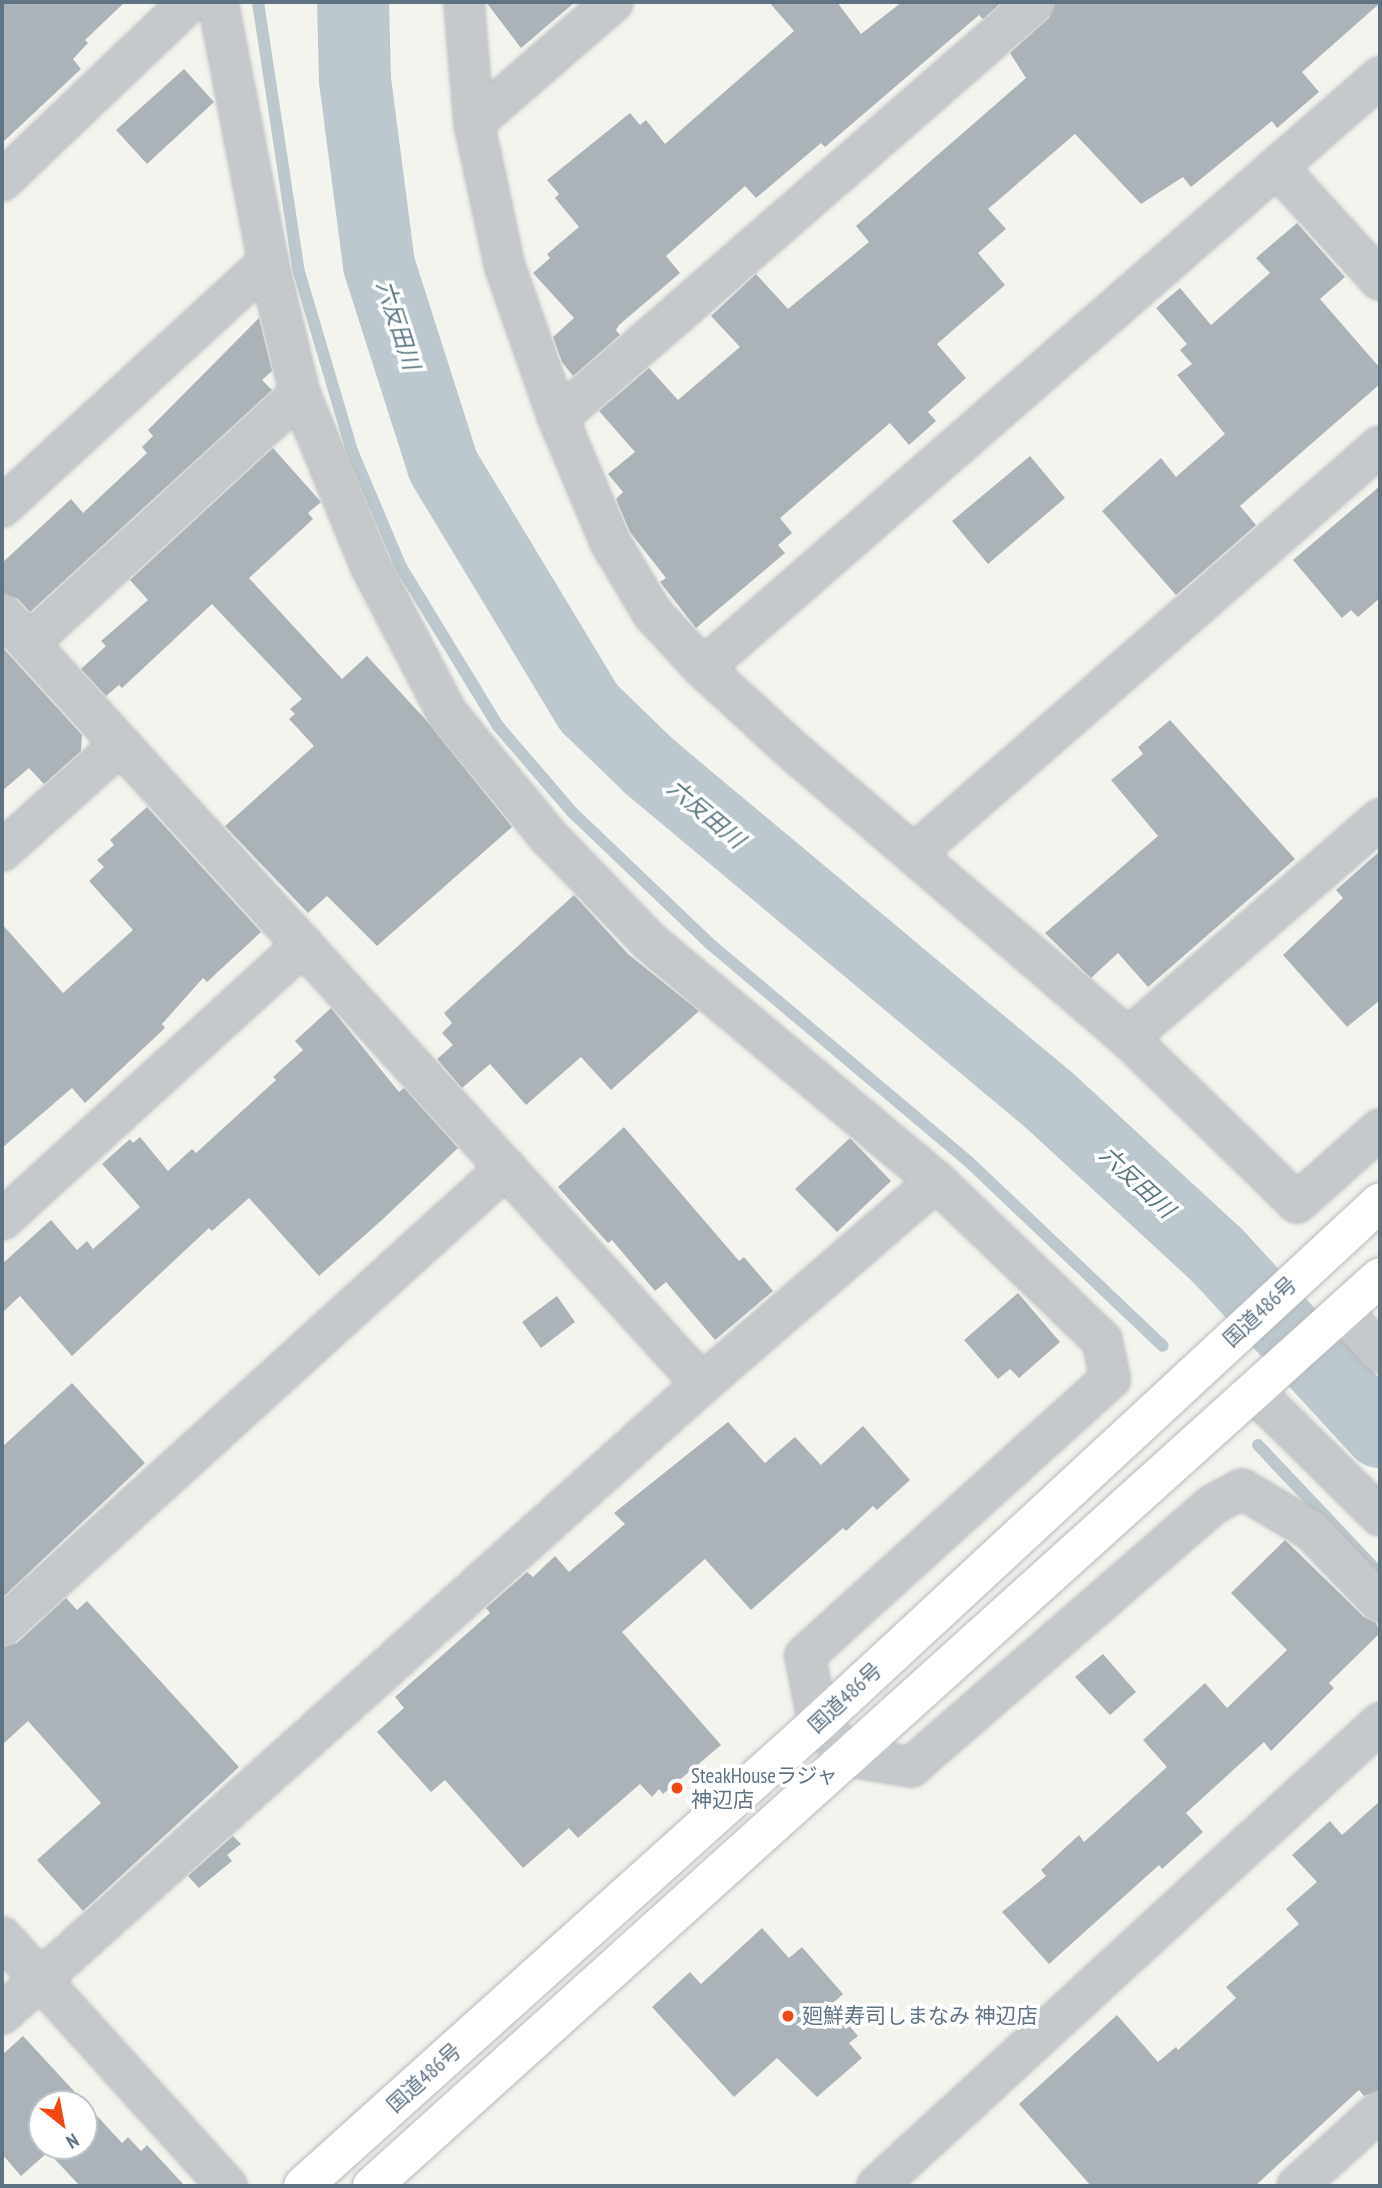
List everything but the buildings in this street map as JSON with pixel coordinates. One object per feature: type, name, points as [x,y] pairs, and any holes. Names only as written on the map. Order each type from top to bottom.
[{"type":"highway","name":"国道486号","points":[[303,2186],[818,1723],[1380,1202]]},
{"type":"highway","points":[[372,2186],[851,1757],[1380,1277]]},
{"type":"street","points":[[2,181],[189,2]]},
{"type":"street","points":[[218,2],[268,262],[300,394],[370,565],[447,713],[549,837],[650,942],[936,1181],[1102,1340],[1110,1378],[805,1656],[818,1723],[851,1757],[911,1767],[1212,1505],[1242,1489],[1311,1530],[1380,1602]]},
{"type":"street","points":[[464,2],[474,123],[505,267],[558,418],[610,542],[653,614],[703,668],[914,855],[1128,1038],[1297,1203],[1380,1129]]},
{"type":"street","points":[[474,123],[613,2]]},
{"type":"street","points":[[558,418],[1035,2]]},
{"type":"street","points":[[703,668],[1380,77]]},
{"type":"street","points":[[1277,167],[1380,280]]},
{"type":"street","points":[[2,507],[268,262]]},
{"type":"street","points":[[29,643],[300,394]]},
{"type":"street","points":[[914,855],[1380,446]]},
{"type":"street","points":[[2,614],[702,1384]]},
{"type":"street","points":[[2,852],[120,746]]},
{"type":"street","points":[[1128,1038],[1380,819]]},
{"type":"street","points":[[2,1220],[303,945]]},
{"type":"street","points":[[2,1627],[506,1168]]},
{"type":"street","points":[[2,2014],[702,1384],[936,1181]]},
{"type":"street","points":[[1338,1315],[1380,1353]]},
{"type":"street","points":[[1258,1387],[1380,1516]]},
{"type":"street","points":[[877,2186],[1380,1723]]},
{"type":"street","points":[[2,1937],[227,2186]]},
{"type":"street","points":[[1297,2186],[1380,2111]]},
{"type":"waterway","points":[[258,2],[299,272],[352,451],[401,567],[498,726],[572,812],[709,943],[969,1162],[1163,1346]]},
{"type":"waterway","name":"六反田川","points":[[353,2],[355,80],[379,265],[443,466],[589,708],[650,767],[1050,1101],[1217,1255],[1380,1432]]},
{"type":"waterway","points":[[1258,1445],[1380,1574]]},
{"type":"place","name":"SteakHouseラジャ 神辺店","points":[[677,1788]]},
{"type":"place","name":"廻鮮寿司しまなみ 神辺店","points":[[788,2016]]}]
